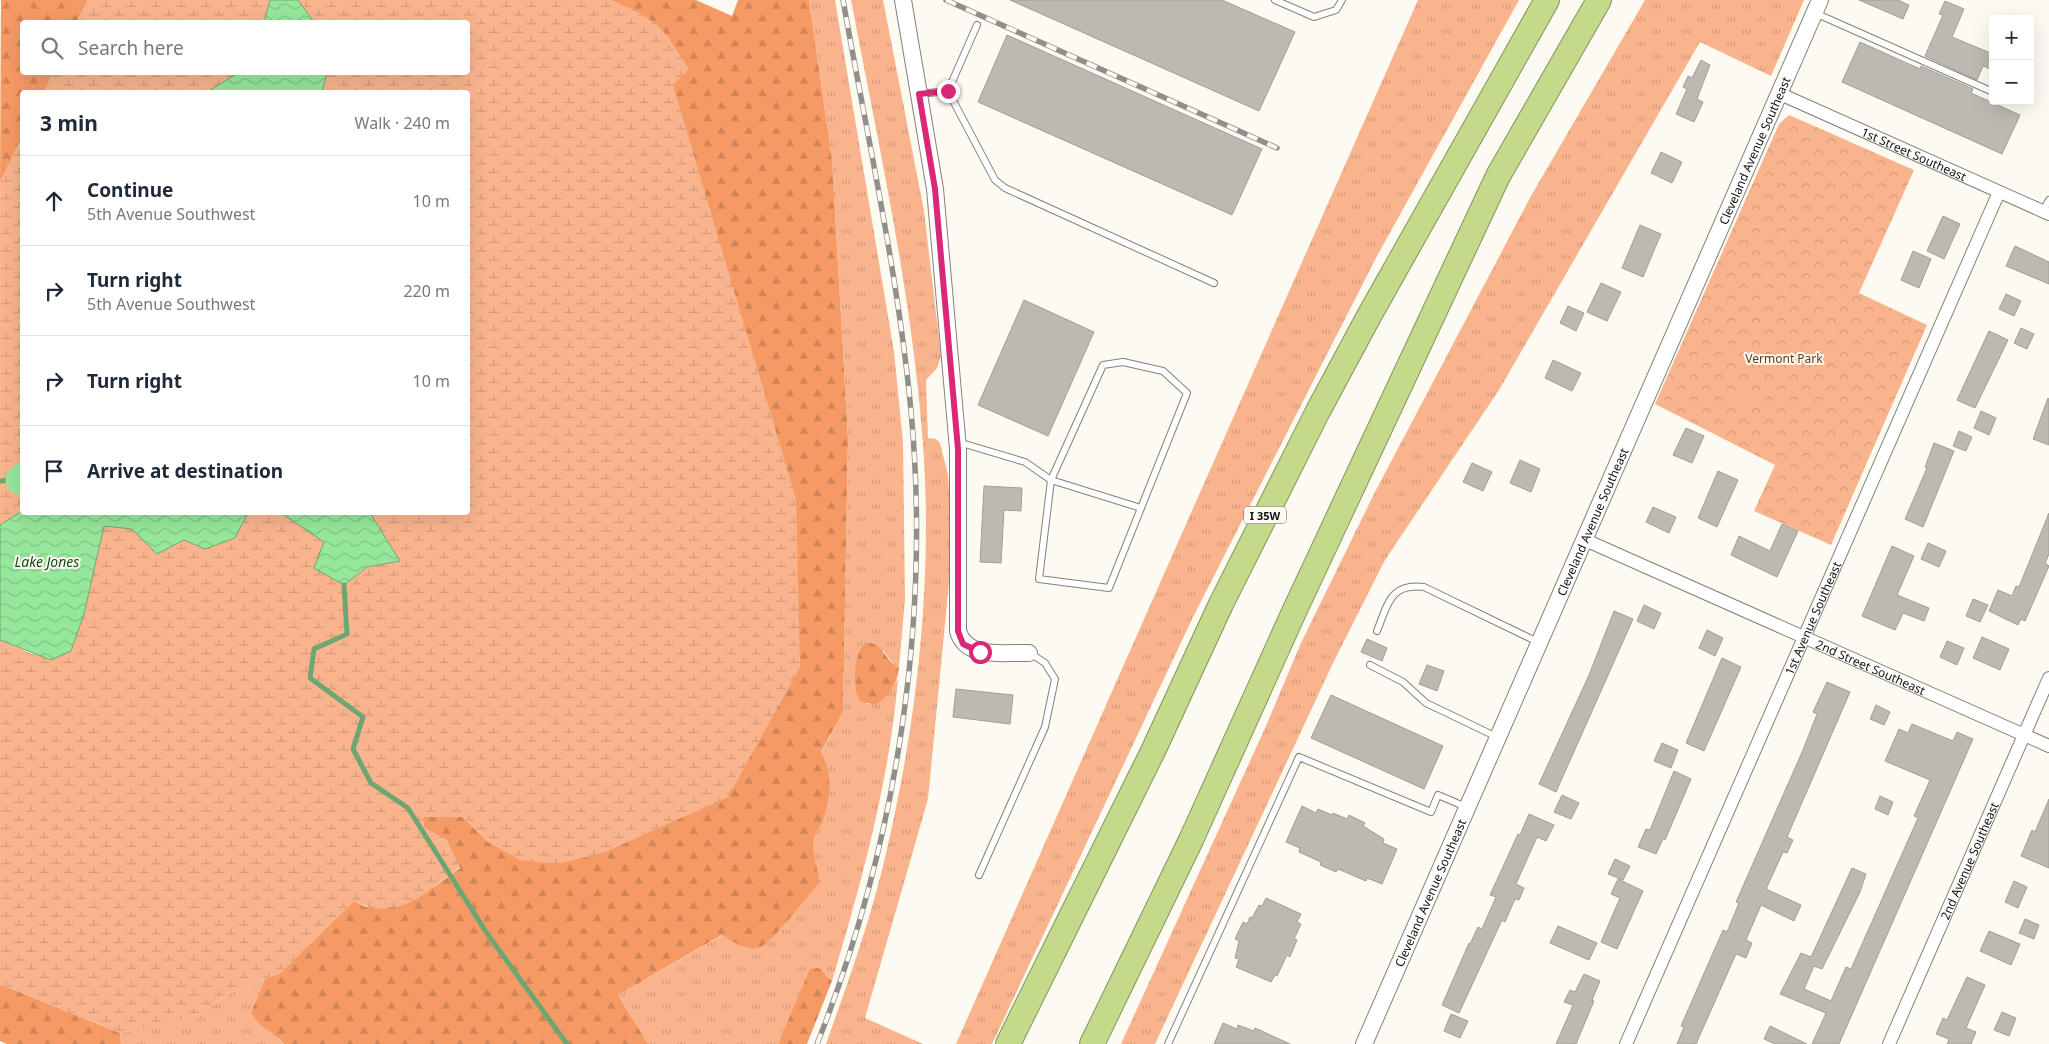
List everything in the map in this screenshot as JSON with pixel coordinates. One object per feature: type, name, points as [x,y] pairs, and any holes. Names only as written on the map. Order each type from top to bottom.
[{"type":"highway","name":"I 35W","points":[[1008,1044],[1154,749],[1260,525],[1318,411],[1378,299],[1547,0]]},
{"type":"highway","points":[[1092,1044],[1191,840],[1293,614],[1498,176],[1599,0]]},
{"type":"street","points":[[903,0],[935,189],[957,441],[959,578],[957,620],[960,639],[968,648],[980,652],[1029,653]]},
{"type":"street","name":"Cleveland Avenue Southeast","points":[[1364,1044],[1817,6]]},
{"type":"street","name":"1st Street Southeast","points":[[1778,93],[1999,192],[2047,208]]},
{"type":"street","name":"1st Avenue Southeast","points":[[1626,1044],[1999,192]]},
{"type":"street","name":"2nd Street Southeast","points":[[1583,539],[2049,746]]},
{"type":"street","name":"2nd Avenue Southeast","points":[[1889,1044],[2049,678]]},
{"type":"lane","points":[[1275,0],[1314,17],[1336,10],[1342,0]]},
{"type":"lane","points":[[1817,6],[1989,90]]},
{"type":"lane","points":[[948,91],[977,25]]},
{"type":"lane","points":[[919,94],[948,91]]},
{"type":"lane","points":[[948,91],[995,180],[1005,188],[1214,282]]},
{"type":"lane","points":[[1123,362],[1163,371],[1187,393],[1109,588],[1039,579],[1052,480],[1103,365],[1123,362]]},
{"type":"lane","points":[[957,441],[1025,462],[1052,480],[1141,508]]},
{"type":"lane","points":[[1377,631],[1389,602],[1398,589],[1410,585],[1424,587],[1538,642]]},
{"type":"lane","points":[[979,875],[1046,727],[1054,679],[1045,663],[1029,653]]},
{"type":"lane","points":[[1370,665],[1403,682],[1426,703],[1497,737]]},
{"type":"lane","points":[[1168,1044],[1299,757],[1431,812],[1438,796],[1466,807]]},
{"type":"green space","points":[[1,0],[88,0],[78,20],[20,20],[20,75],[52,75],[45,90],[20,90],[20,141],[0,183]]},
{"type":"green space","points":[[88,0],[270,0],[265,20],[78,20]]},
{"type":"green space","points":[[298,0],[611,0],[649,19],[667,36],[689,69],[673,85],[796,499],[800,667],[728,797],[603,853],[557,864],[520,860],[488,842],[463,817],[424,817],[424,828],[446,840],[460,867],[423,895],[398,907],[370,907],[354,901],[280,973],[232,992],[199,1014],[160,1025],[120,1033],[0,984],[0,640],[32,654],[71,651],[84,614],[104,526],[132,529],[157,554],[184,540],[205,549],[235,538],[247,515],[284,515],[324,542],[344,585],[367,567],[400,561],[371,515],[470,515],[470,90],[323,90],[326,75],[470,75],[470,20],[313,20]]},
{"type":"green space","points":[[611,0],[696,0],[732,16],[738,0],[809,0],[832,159],[848,438],[843,712],[821,752],[829,778],[829,794],[826,811],[813,843],[819,883],[771,939],[758,948],[748,948],[739,945],[722,935],[618,995],[648,1044],[284,1044],[261,1026],[251,1012],[265,979],[280,973],[354,901],[366,907],[434,887],[460,868],[446,840],[424,828],[424,817],[463,817],[488,842],[673,84],[688,69],[667,36],[640,14]]},
{"type":"green space","points":[[809,0],[835,0],[894,352],[903,442],[905,599],[899,667],[894,665],[883,650],[867,704],[873,704],[882,700],[898,679],[888,756],[864,869],[832,981],[825,974],[794,1009],[778,1044],[648,1044],[618,995],[723,935],[843,712],[848,438],[832,159]]},
{"type":"green space","points":[[851,0],[883,0],[924,211],[941,356],[937,368],[926,380],[928,438],[936,439],[940,443],[948,475],[951,523],[950,572],[928,799],[865,1018],[923,1044],[826,1044],[871,911],[894,816],[904,766],[919,664],[925,561],[926,509],[924,458],[912,343],[895,228]]},
{"type":"green space","points":[[1418,0],[1519,0],[1377,256],[1193,617],[992,1044],[956,1044]]},
{"type":"green space","points":[[1645,0],[1804,0],[1771,76],[1700,42],[1499,390],[1385,560],[1334,661],[1155,1044],[1121,1044],[1266,726],[1301,643],[1374,494],[1531,196]]},
{"type":"green space","points":[[52,75],[235,75],[210,90],[45,90]]},
{"type":"green space","name":"Vermont Park","points":[[1789,115],[1914,170],[1859,293],[1927,325],[1831,545],[1754,511],[1775,465],[1655,404],[1779,124]]},
{"type":"green space","points":[[20,141],[20,512],[0,525],[0,183]]},
{"type":"green space","points":[[1739,389],[1757,399],[1748,416],[1730,406]]},
{"type":"green space","points":[[868,642],[879,647],[894,665],[899,667],[897,679],[892,689],[885,698],[875,705],[860,701],[857,696],[855,679],[859,652]]},
{"type":"green space","points":[[819,968],[832,981],[807,1044],[778,1044],[810,969]]},
{"type":"green space","points":[[265,979],[251,1012],[284,1044],[121,1044],[120,1033],[199,1014],[232,992]]},
{"type":"green space","points":[[0,984],[120,1033],[121,1044],[7,1044],[0,1041]]},
{"type":"water","points":[[270,0],[298,0],[313,20],[265,20]]},
{"type":"water","points":[[235,75],[326,75],[323,90],[210,90]]},
{"type":"water","name":"Lake Jones","points":[[20,512],[20,515],[247,515],[235,538],[205,549],[184,540],[157,554],[132,529],[104,526],[84,614],[71,651],[51,660],[0,640],[0,525]]},
{"type":"water","points":[[284,515],[371,515],[400,561],[367,567],[344,585],[314,568],[324,542]]},
{"type":"building","points":[[1010,0],[1222,0],[1295,32],[1259,111]]},
{"type":"building","points":[[1859,0],[1898,0],[1909,5],[1903,19]]},
{"type":"building","points":[[1945,1],[1964,9],[1952,37],[1989,52],[1989,68],[1983,66],[1977,80],[1925,56],[1943,15],[1939,14]]},
{"type":"building","points":[[1007,35],[1262,149],[1232,215],[978,102]]},
{"type":"building","points":[[1860,42],[1920,69],[1921,66],[1973,89],[1971,93],[1989,101],[1989,105],[1998,105],[2020,115],[2002,154],[1842,82]]},
{"type":"building","points":[[1701,60],[1710,65],[1697,99],[1703,102],[1694,122],[1676,114],[1687,89],[1683,87],[1688,76],[1692,78]]},
{"type":"building","points":[[1661,152],[1682,162],[1672,183],[1651,173]]},
{"type":"building","points":[[1943,216],[1960,224],[1944,259],[1927,251]]},
{"type":"building","points":[[1640,225],[1661,234],[1643,277],[1622,268]]},
{"type":"building","points":[[2015,246],[2049,262],[2049,284],[2006,266]]},
{"type":"building","points":[[1913,251],[1931,259],[1919,288],[1901,280]]},
{"type":"building","points":[[1601,283],[1621,292],[1607,321],[1587,312]]},
{"type":"building","points":[[2006,294],[2021,301],[2014,316],[1999,309]]},
{"type":"building","points":[[1024,300],[1094,332],[1048,436],[978,405]]},
{"type":"building","points":[[1568,306],[1584,313],[1576,331],[1560,323]]},
{"type":"building","points":[[2021,328],[2034,334],[2027,349],[2014,343]]},
{"type":"building","points":[[1989,331],[2008,340],[1975,408],[1957,400]]},
{"type":"building","points":[[1553,360],[1581,373],[1572,391],[1545,378]]},
{"type":"building","points":[[2049,399],[2049,445],[2033,439]]},
{"type":"building","points":[[1981,411],[1996,418],[1989,435],[1974,428]]},
{"type":"building","points":[[1686,428],[1704,436],[1692,463],[1673,455]]},
{"type":"building","points":[[1959,431],[1972,437],[1966,451],[1953,446]]},
{"type":"building","points":[[1934,443],[1954,451],[1923,527],[1905,519],[1927,468],[1925,467]]},
{"type":"building","points":[[1520,460],[1540,469],[1531,492],[1510,483]]},
{"type":"building","points":[[1472,463],[1492,472],[1483,491],[1463,482]]},
{"type":"building","points":[[1718,471],[1738,480],[1717,527],[1698,518]]},
{"type":"building","points":[[984,486],[1022,488],[1021,511],[1004,510],[1001,563],[980,562]]},
{"type":"building","points":[[1653,507],[1676,517],[1669,533],[1646,522]]},
{"type":"building","points":[[2049,513],[2049,554],[2045,563],[2049,566],[2025,621],[2021,619],[2018,625],[1989,611],[1998,590],[2012,596],[2016,586],[2019,587]]},
{"type":"building","points":[[1782,524],[1798,531],[1777,577],[1731,555],[1739,536],[1770,551]]},
{"type":"building","points":[[1928,543],[1946,551],[1939,567],[1921,559]]},
{"type":"building","points":[[1892,546],[1914,556],[1897,595],[1929,608],[1924,621],[1903,613],[1895,630],[1862,616]]},
{"type":"building","points":[[1973,599],[1988,605],[1980,622],[1966,616]]},
{"type":"building","points":[[1644,605],[1661,613],[1654,629],[1637,621]]},
{"type":"building","points":[[1614,611],[1633,619],[1556,792],[1539,784],[1589,675]]},
{"type":"building","points":[[1707,630],[1723,638],[1715,656],[1699,648]]},
{"type":"building","points":[[1982,637],[2009,649],[2000,670],[1973,658]]},
{"type":"building","points":[[1367,639],[1387,648],[1382,661],[1361,652]]},
{"type":"building","points":[[1947,641],[1964,648],[1957,665],[1940,657]]},
{"type":"building","points":[[1722,658],[1741,667],[1704,751],[1686,743]]},
{"type":"building","points":[[1427,665],[1444,671],[1437,691],[1419,684]]},
{"type":"building","points":[[1827,682],[1850,692],[1787,837],[1793,840],[1787,853],[1783,852],[1766,889],[1801,905],[1794,921],[1761,905],[1746,940],[1752,943],[1746,958],[1736,954],[1696,1044],[1677,1044],[1684,1027],[1681,1026],[1723,930],[1727,932],[1739,903],[1736,902],[1803,750],[1817,714],[1813,712]]},
{"type":"building","points":[[956,689],[1013,695],[1010,724],[953,717]]},
{"type":"building","points":[[1331,695],[1443,746],[1424,789],[1311,738]]},
{"type":"building","points":[[1876,705],[1890,712],[1884,725],[1870,719]]},
{"type":"building","points":[[1912,724],[1953,741],[1957,732],[1973,739],[1839,1044],[1812,1044],[1826,1013],[1780,994],[1801,953],[1811,957],[1852,868],[1866,874],[1860,892],[1822,969],[1814,966],[1804,989],[1831,1001],[1846,967],[1851,969],[1918,818],[1914,816],[1930,780],[1885,761],[1899,729],[1908,733]]},
{"type":"building","points":[[1662,743],[1678,750],[1671,768],[1654,761]]},
{"type":"building","points":[[1674,771],[1691,779],[1665,840],[1663,839],[1656,854],[1638,847],[1646,829],[1650,830]]},
{"type":"building","points":[[1562,795],[1579,803],[1571,819],[1554,812]]},
{"type":"building","points":[[1880,796],[1893,802],[1888,815],[1875,809]]},
{"type":"building","points":[[2049,799],[2049,868],[2021,856],[2032,830],[2035,832]]},
{"type":"building","points":[[1302,806],[1316,813],[1318,809],[1347,819],[1349,815],[1365,823],[1363,826],[1384,839],[1383,843],[1397,849],[1382,884],[1367,878],[1366,881],[1338,869],[1336,872],[1320,865],[1321,862],[1299,852],[1300,848],[1286,842]]},
{"type":"building","points":[[1529,814],[1554,825],[1546,841],[1537,837],[1516,884],[1524,888],[1519,900],[1515,899],[1505,922],[1502,920],[1459,1013],[1442,1005],[1469,943],[1478,927],[1482,929],[1496,897],[1490,895]]},
{"type":"building","points":[[1615,859],[1630,866],[1623,880],[1608,874]]},
{"type":"building","points":[[1618,879],[1643,891],[1617,949],[1601,942],[1620,898],[1611,894]]},
{"type":"building","points":[[2014,881],[2027,887],[2018,908],[2005,902]]},
{"type":"building","points":[[1266,898],[1301,914],[1297,922],[1301,924],[1294,939],[1297,940],[1290,957],[1287,955],[1277,976],[1275,975],[1271,982],[1236,967],[1239,959],[1235,958],[1239,941],[1235,939],[1243,922],[1247,924],[1250,917],[1252,918],[1259,905],[1262,906]]},
{"type":"building","points":[[2025,919],[2039,925],[2034,939],[2019,933]]},
{"type":"building","points":[[1558,926],[1597,943],[1589,960],[1550,943]]},
{"type":"building","points":[[1989,931],[2020,944],[2011,965],[1980,951]]},
{"type":"building","points":[[1584,974],[1600,981],[1592,1000],[1594,1001],[1576,1044],[1556,1044],[1573,1005],[1564,1002],[1570,990],[1575,992]]},
{"type":"building","points":[[1967,977],[1985,985],[1966,1028],[1976,1032],[1971,1044],[1947,1044],[1949,1039],[1936,1034],[1943,1018],[1947,1020]]},
{"type":"building","points":[[2002,1012],[2016,1018],[2009,1036],[1994,1030]]},
{"type":"building","points":[[1451,1014],[1468,1021],[1460,1038],[1444,1031]]},
{"type":"building","points":[[1223,1023],[1237,1029],[1238,1025],[1254,1031],[1255,1028],[1290,1044],[1214,1044]]},
{"type":"building","points":[[1770,1026],[1807,1044],[1775,1044],[1764,1039]]},
{"type":"waterway","points":[[0,481],[20,480]]},
{"type":"waterway","points":[[344,585],[347,634],[314,649],[310,678],[363,717],[353,749],[371,783],[408,808],[486,932],[567,1044]]},
{"type":"railway","points":[[817,1044],[845,969],[868,891],[887,813],[901,733],[911,652],[916,571],[916,491],[911,411],[905,359],[890,256],[843,0]]},
{"type":"railway","points":[[946,0],[1277,148]]},
{"type":"route","points":[[948,91],[919,94],[935,189],[958,449],[958,631],[963,644],[980,652]]}]
